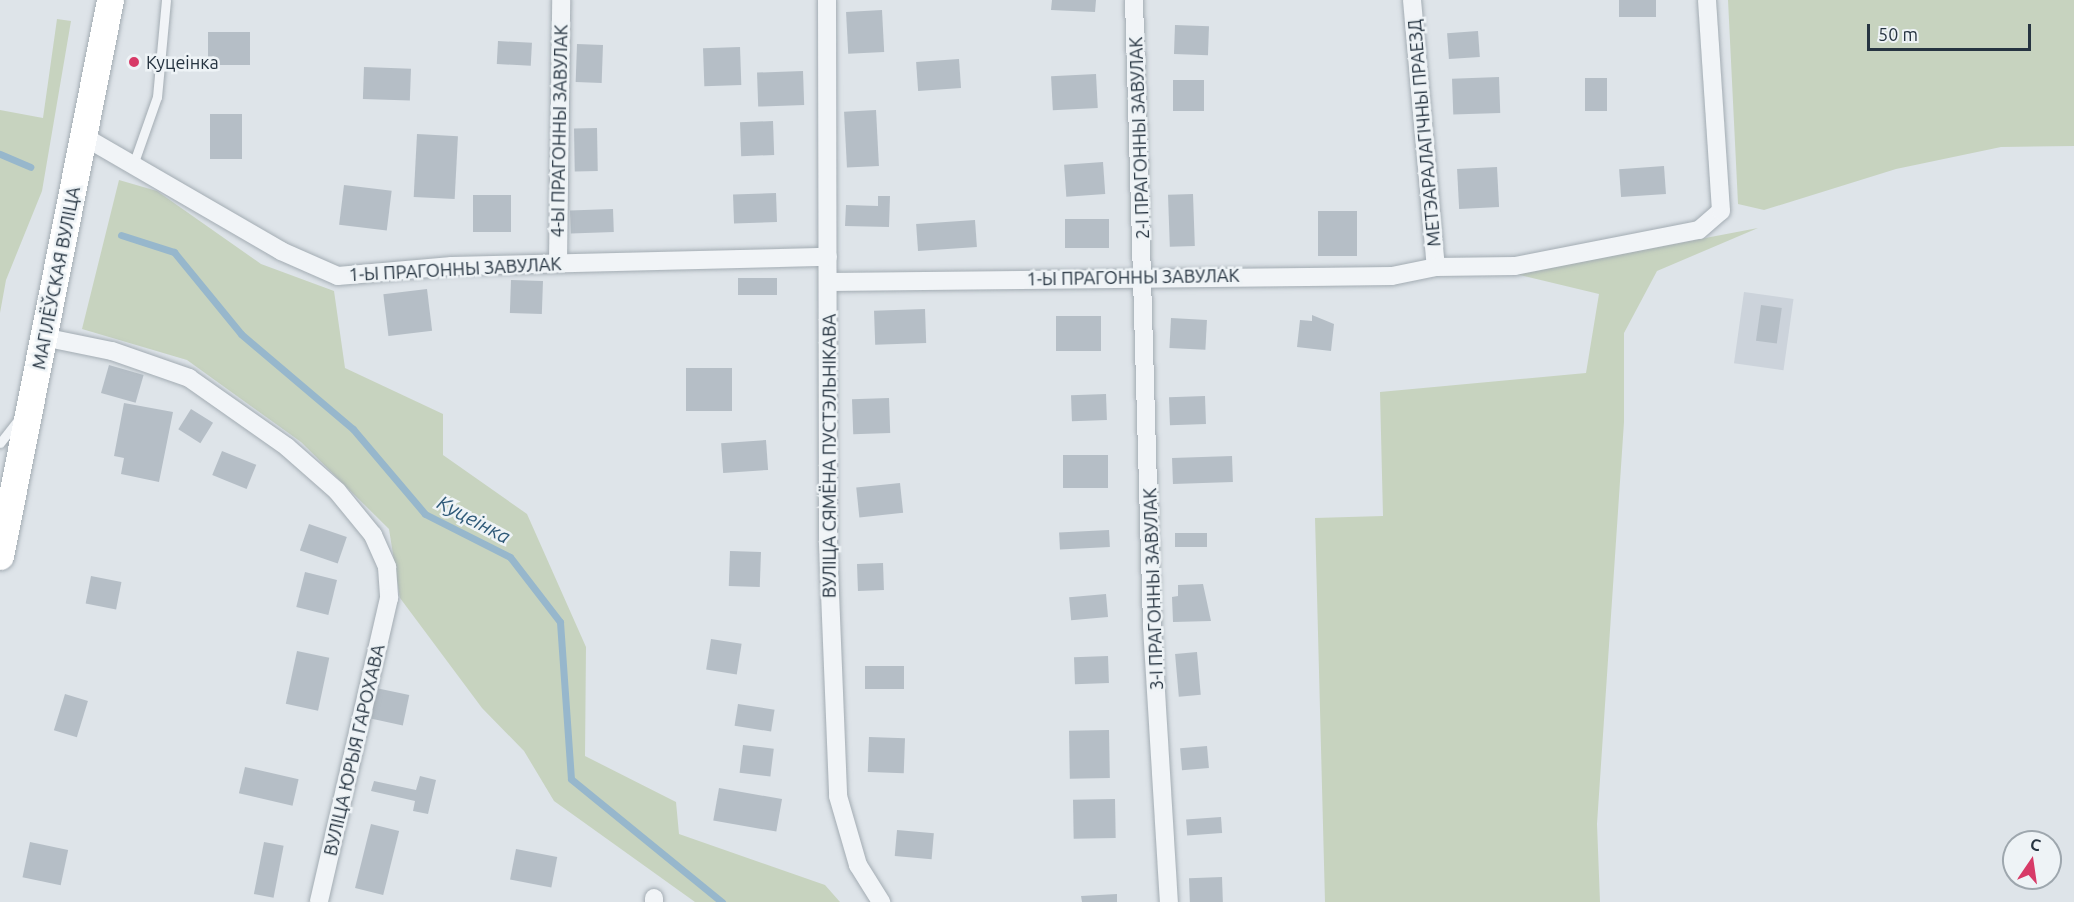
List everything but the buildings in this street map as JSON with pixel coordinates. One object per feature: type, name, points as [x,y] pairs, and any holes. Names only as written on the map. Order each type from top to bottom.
[{"type":"main road","name":"МАГІЛЁЎСКАЯ ВУЛІЦА","points":[[0,556],[110,0]]},
{"type":"street","name":"4-Ы ПРАГОННЫ ЗАВУЛАК","points":[[558,263],[561,0]]},
{"type":"street","name":"ВУЛІЦА СЯМЁНА ПУСТЭЛЬНІКАВА","points":[[827,0],[828,543],[838,796],[858,865],[881,902]]},
{"type":"street","name":"2-І ПРАГОННЫ ЗАВУЛАК","points":[[1134,0],[1144,276]]},
{"type":"street","name":"МЕТЭАРАЛАГІЧНЫ ПРАЕЗД","points":[[1412,0],[1436,267]]},
{"type":"street","name":"1-Ы ПРАГОННЫ ЗАВУЛАК","points":[[829,282],[1144,276],[1392,276],[1436,267],[1515,266],[1699,230],[1721,212],[1707,0]]},
{"type":"street","name":"1-Ы ПРАГОННЫ ЗАВУЛАК","points":[[83,136],[281,251],[338,276],[558,263],[828,256]]},
{"type":"street","name":"3-І ПРАГОННЫ ЗАВУЛАК","points":[[1144,276],[1152,626],[1168,902]]},
{"type":"street","name":"ВУЛІЦА ЮРЫЯ ГАРОХАВА","points":[[43,337],[112,351],[189,378],[287,447],[337,491],[373,535],[387,567],[389,598],[319,902]]},
{"type":"lane","points":[[133,165],[157,97],[166,0]]},
{"type":"lane","points":[[0,442],[31,404]]},
{"type":"shaded area","points":[[1744,292],[1794,299],[1783,370],[1734,363]]},
{"type":"green space","points":[[1728,0],[2074,0],[2074,146],[2001,147],[1896,169],[1764,210],[1738,204]]},
{"type":"green space","points":[[57,19],[71,21],[42,191],[6,280],[0,313],[0,110],[43,118]]},
{"type":"green space","points":[[119,180],[157,191],[261,264],[334,291],[345,368],[443,414],[443,455],[527,514],[586,647],[585,756],[676,802],[679,834],[825,885],[840,902],[695,902],[554,801],[524,751],[482,708],[400,598],[389,529],[301,442],[187,360],[82,329]]},
{"type":"green space","points":[[1758,228],[1657,271],[1624,333],[1624,422],[1597,824],[1600,902],[1325,902],[1315,518],[1383,516],[1380,392],[1586,373],[1599,294],[1516,274]]},
{"type":"waterway","points":[[0,154],[30,167]]},
{"type":"waterway","name":"Куцеінка","points":[[121,235],[174,252],[241,334],[353,429],[425,514],[510,557],[560,622],[571,779],[722,902]]},
{"type":"place","name":"Куцеінка","points":[[134,62]]}]
